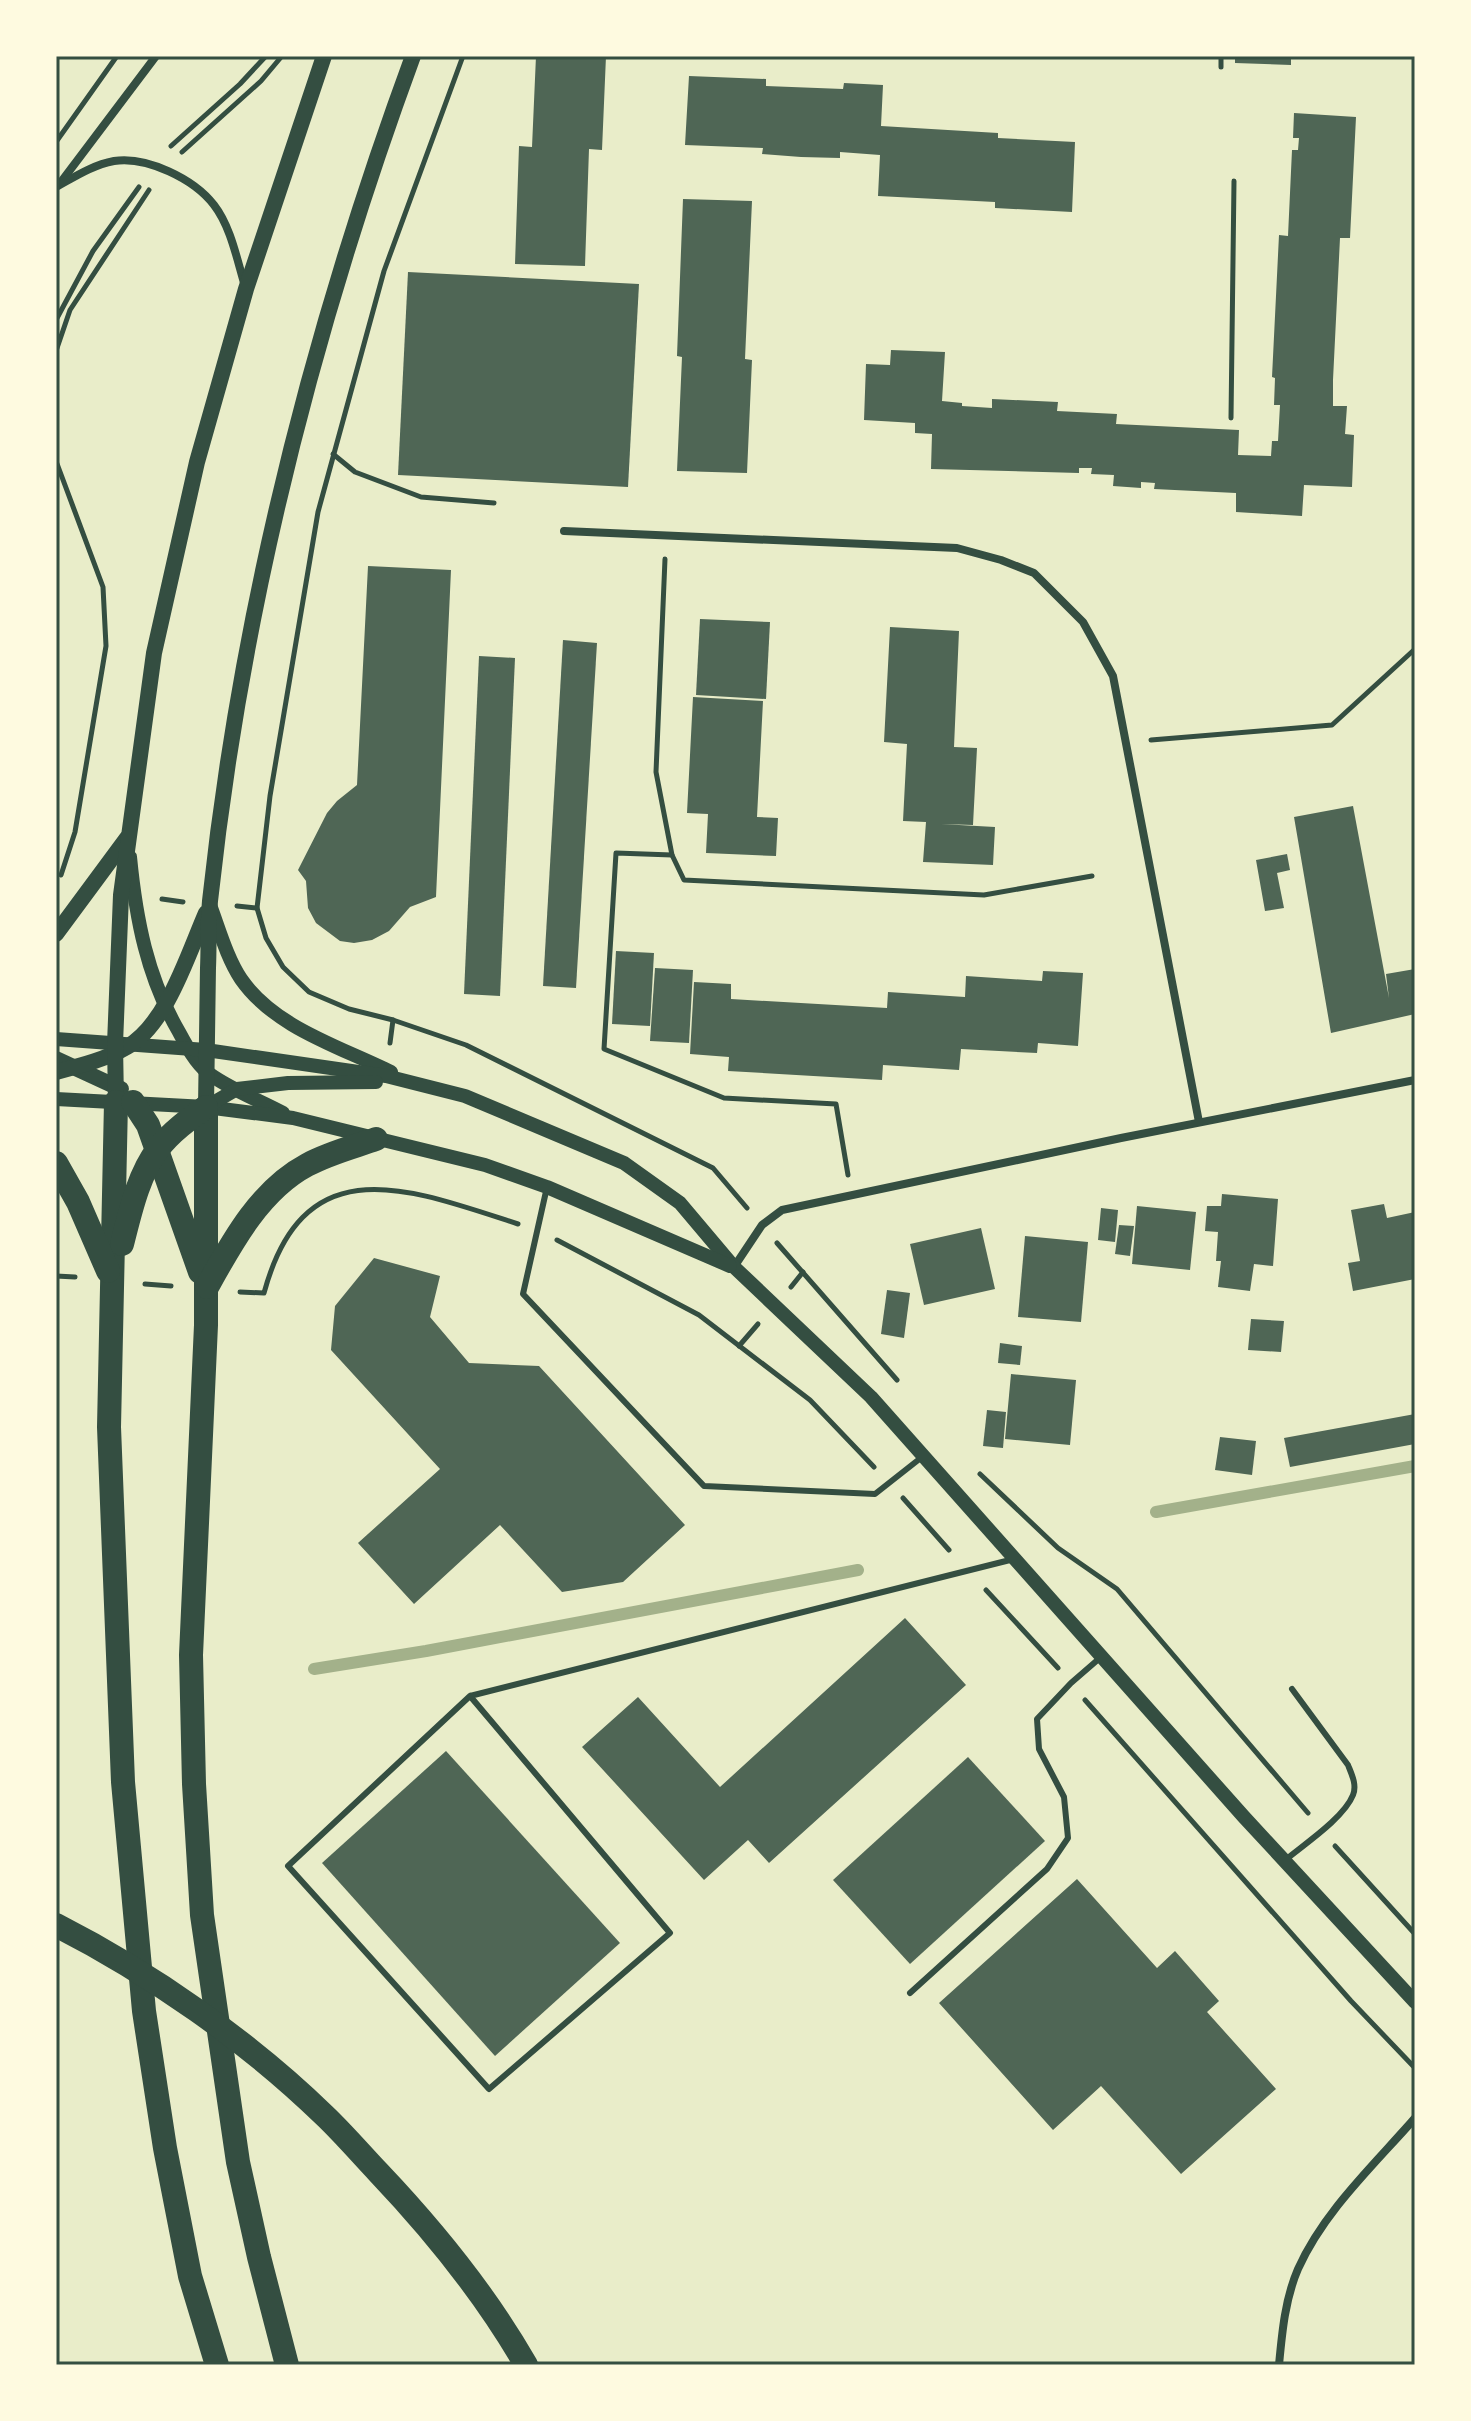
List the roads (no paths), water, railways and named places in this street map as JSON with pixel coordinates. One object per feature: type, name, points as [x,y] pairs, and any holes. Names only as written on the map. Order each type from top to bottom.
[{"type":"highway","points":[[122,1096],[148,1125],[206,1289]]},
{"type":"highway","points":[[122,1096],[112,1281],[109,1427],[123,1782],[144,2011],[165,2148],[190,2276],[217,2365]]},
{"type":"highway","points":[[112,1281],[141,1180],[157,1150],[181,1125],[206,1107]]},
{"type":"highway","points":[[206,1107],[206,1289],[191,1655],[194,1784],[202,1915],[238,2162],[287,2365]]},
{"type":"highway","points":[[206,1289],[229,1247],[255,1211],[289,1176],[329,1155],[376,1139]]},
{"type":"highway","points":[[56,1163],[78,1202],[112,1281]]},
{"type":"highway","points":[[56,1925],[193,2008],[261,2058],[324,2115],[419,2216],[501,2322],[526,2365]]},
{"type":"main road","points":[[122,1096],[121,895],[154,653],[197,462],[246,289],[324,56]]},
{"type":"main road","points":[[206,1107],[210,904],[245,665],[277,500],[329,306],[413,56]]},
{"type":"main road","points":[[56,934],[128,836]]},
{"type":"main road","points":[[56,1072],[120,1047],[151,1024],[173,989],[210,904]]},
{"type":"main road","points":[[56,1059],[122,1096]]},
{"type":"street","points":[[57,188],[156,56]]},
{"type":"street","points":[[57,188],[89,169],[117,160],[165,168],[191,183],[214,205],[226,228],[246,289]]},
{"type":"street","points":[[564,531],[957,548],[1034,573],[1083,622],[1113,676],[1199,1122]]},
{"type":"street","points":[[128,836],[143,946],[163,1005],[188,1049],[206,1072],[293,1118]]},
{"type":"street","points":[[210,904],[240,977],[268,1007],[287,1022],[409,1082]]},
{"type":"street","points":[[56,1039],[120,1047],[206,1050],[386,1076],[465,1096],[624,1163],[680,1203],[734,1267],[871,1397],[1284,1861],[1415,2002]]},
{"type":"street","points":[[734,1267],[762,1225],[782,1210],[1415,1080]]},
{"type":"street","points":[[206,1107],[237,1089],[288,1083],[409,1082]]},
{"type":"street","points":[[56,1099],[122,1096],[293,1118],[485,1165],[547,1187],[734,1267]]},
{"type":"street","points":[[1279,2365],[1284,2319],[1299,2267],[1336,2210],[1415,2118]]},
{"type":"lane","points":[[547,1187],[523,1294],[704,1486],[875,1494],[923,1456]]},
{"type":"lane","points":[[470,1696],[670,1933],[489,2089],[288,1866],[470,1696],[1014,1559]]},
{"type":"lane","points":[[910,1993],[1047,1869],[1068,1838],[1064,1797],[1039,1749],[1037,1719],[1101,1657]]},
{"type":"lane","points":[[1284,1861],[1346,1807],[1354,1793],[1354,1778],[1348,1765],[1292,1689]]},
{"type":"waterway","points":[[1156,1512],[1415,1466]]},
{"type":"waterway","points":[[314,1669],[858,1570]]}]
